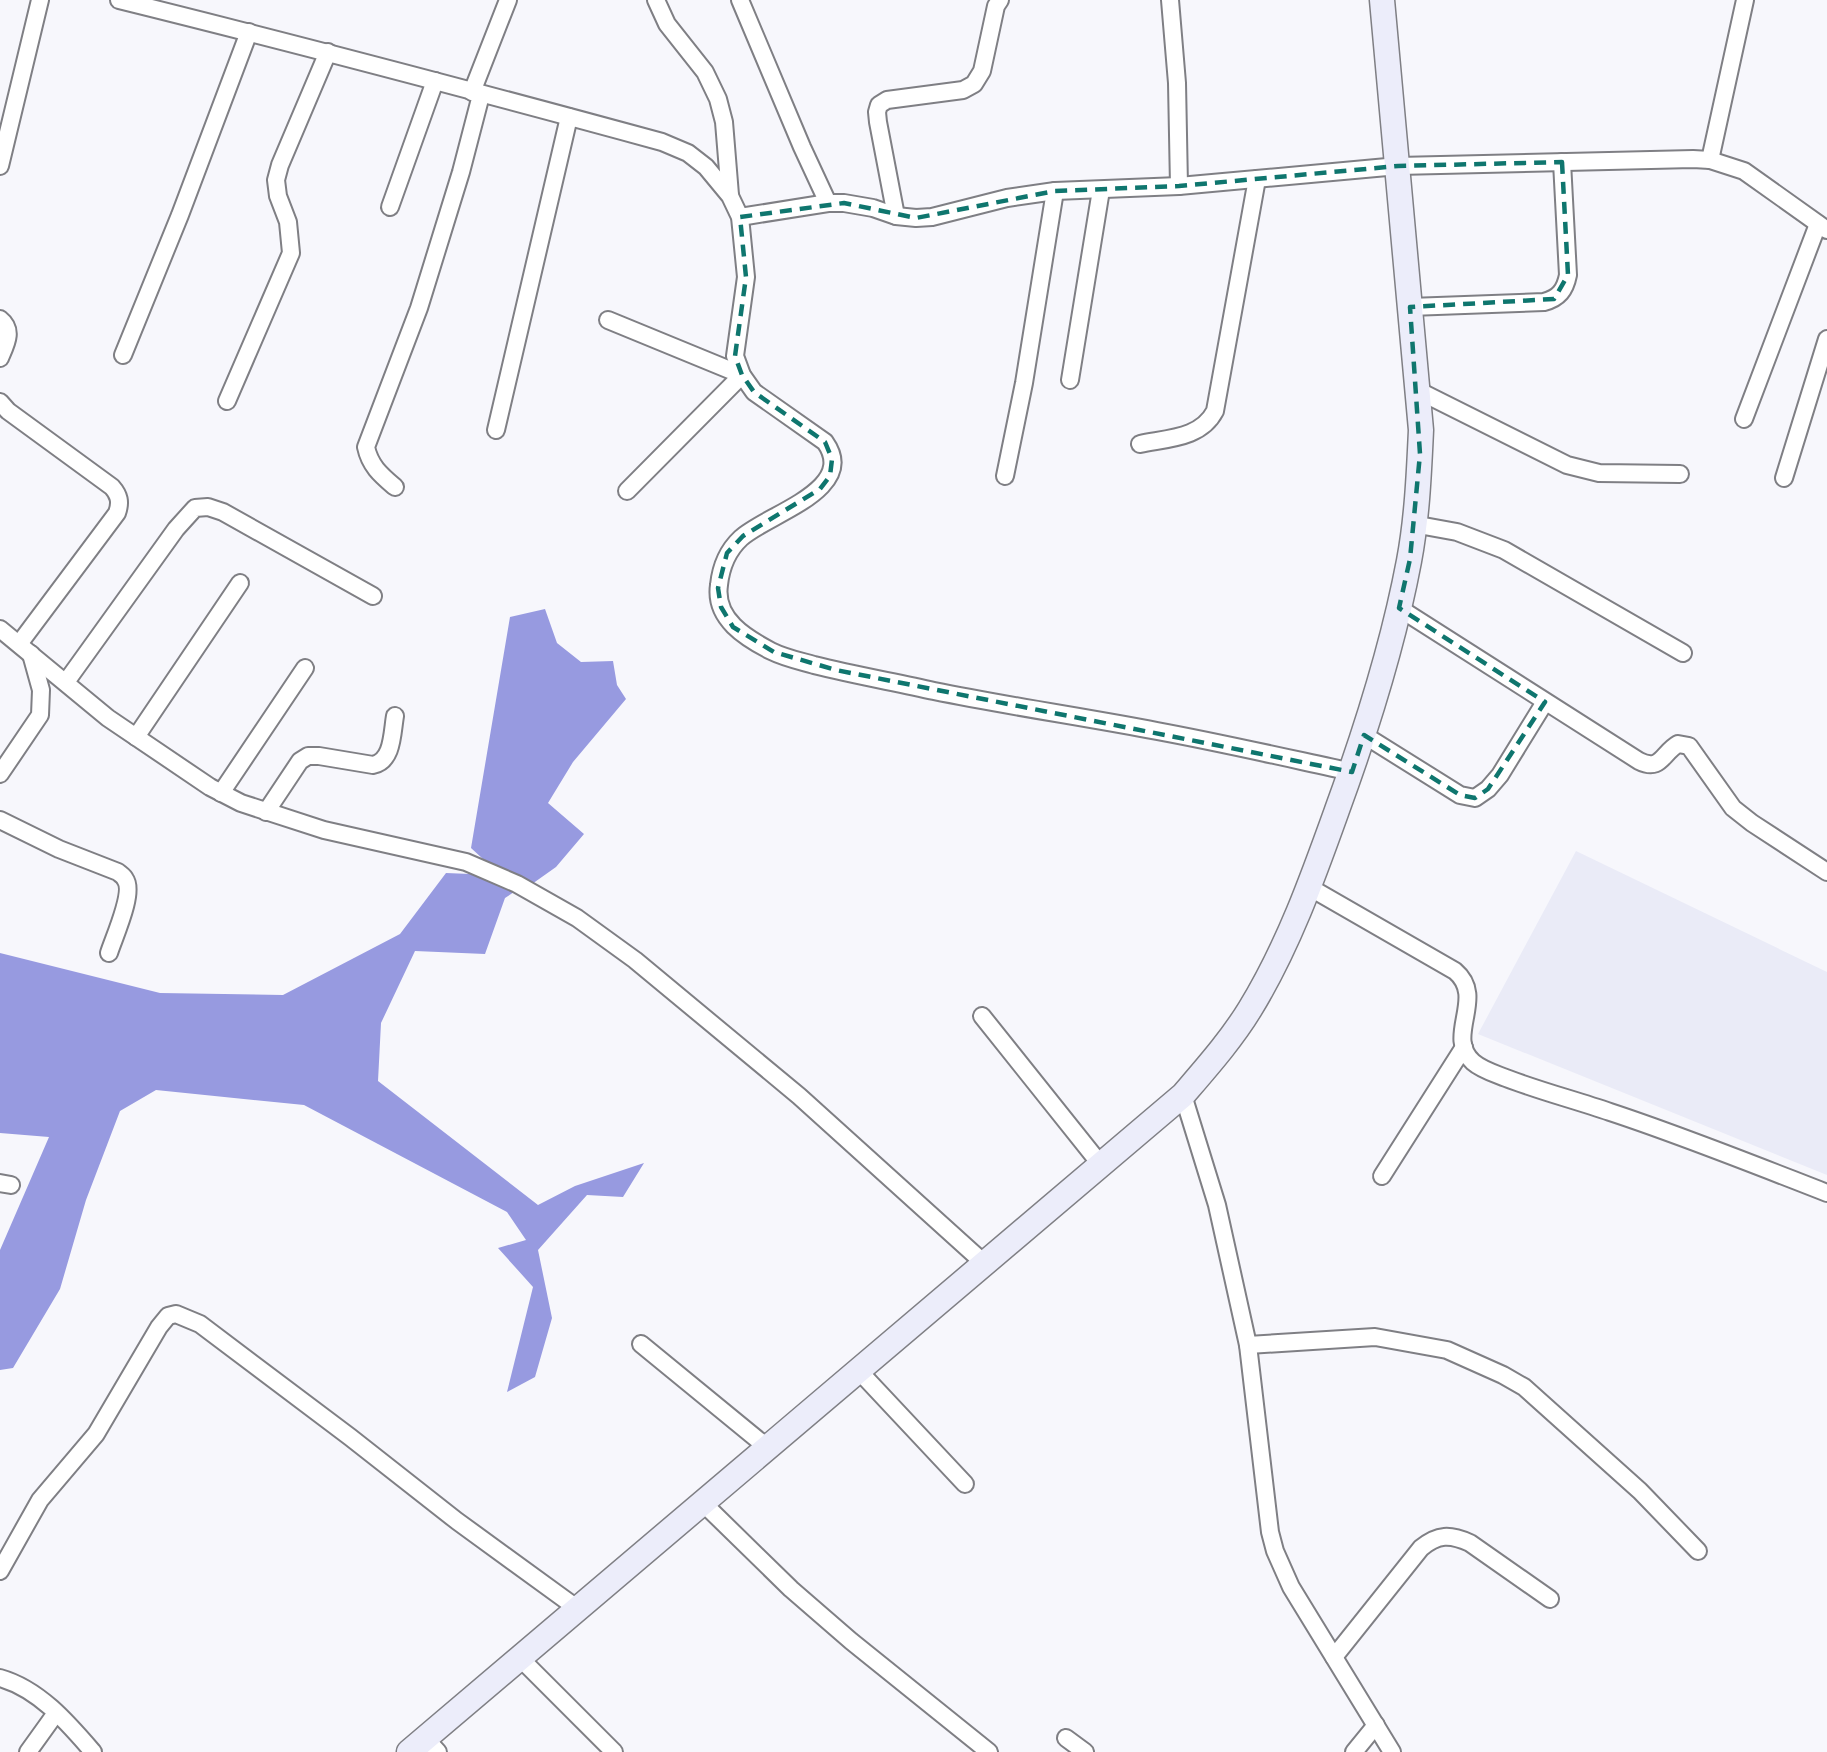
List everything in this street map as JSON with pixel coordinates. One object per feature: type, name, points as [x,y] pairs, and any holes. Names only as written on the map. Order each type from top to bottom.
[{"type":"street","points":[[0,165],[40,0]]},
{"type":"street","points":[[119,0],[328,52],[662,142],[688,153],[706,167],[730,196],[740,217],[746,276],[735,356],[742,375],[754,392],[825,442],[832,459],[830,476],[820,489],[743,536],[728,553],[722,566],[718,588],[721,607],[733,627],[750,639],[774,652],[836,670],[968,698],[1159,732],[1352,772]]},
{"type":"street","points":[[395,487],[375,470],[366,447],[419,308],[460,172],[476,93],[508,0]]},
{"type":"street","points":[[656,0],[668,24],[705,72],[718,99],[724,122],[730,196]]},
{"type":"street","points":[[740,0],[828,203]]},
{"type":"street","points":[[896,216],[878,122],[879,105],[887,100],[963,90],[974,84],[982,71],[994,12],[1000,0]]},
{"type":"street","points":[[1170,0],[1178,83],[1179,186]]},
{"type":"street","points":[[424,1747],[520,1658],[1183,1095],[1226,1044],[1250,1009],[1275,962],[1309,887],[1352,772],[1378,689],[1410,559],[1419,479],[1421,430],[1382,0]]},
{"type":"street","points":[[1710,160],[1745,0]]},
{"type":"street","points":[[123,355],[180,215],[249,32]]},
{"type":"street","points":[[227,401],[291,253],[288,222],[278,196],[276,180],[279,165],[328,52]]},
{"type":"street","points":[[390,207],[435,81]]},
{"type":"street","points":[[496,430],[568,117]]},
{"type":"street","points":[[740,217],[828,203],[859,205],[896,216],[932,217],[1007,198],[1055,191],[1179,186],[1398,166],[1710,160],[1744,171],[1823,227],[1744,420]]},
{"type":"street","points":[[1410,307],[1476,306],[1554,300],[1566,284],[1568,275],[1563,162]]},
{"type":"street","points":[[1140,444],[1195,432],[1209,422],[1215,411],[1257,179]]},
{"type":"street","points":[[1071,380],[1101,190]]},
{"type":"street","points":[[1005,476],[1024,383],[1055,191]]},
{"type":"street","points":[[0,319],[6,324],[9,335],[0,358]]},
{"type":"street","points":[[608,320],[742,375]]},
{"type":"street","points":[[1784,478],[1827,339]]},
{"type":"street","points":[[627,491],[742,375]]},
{"type":"street","points":[[1417,390],[1567,465],[1599,473],[1680,474]]},
{"type":"street","points":[[0,402],[8,411],[112,487],[118,494],[120,504],[117,513],[25,649]]},
{"type":"street","points":[[66,682],[176,529],[195,508],[208,507],[223,512],[373,596]]},
{"type":"street","points":[[1413,524],[1457,532],[1504,550],[1683,653]]},
{"type":"street","points":[[136,737],[240,583]]},
{"type":"street","points":[[1399,608],[1647,765],[1661,760],[1678,744],[1689,746],[1733,808],[1827,872]]},
{"type":"street","points":[[0,629],[108,718],[221,793],[266,812],[324,830],[466,862],[517,884],[577,918],[635,960],[799,1096],[985,1264]]},
{"type":"street","points":[[0,774],[40,715],[41,690],[25,649]]},
{"type":"street","points":[[221,793],[305,668]]},
{"type":"street","points":[[1364,735],[1460,795],[1475,798],[1488,789],[1500,775],[1545,702]]},
{"type":"street","points":[[266,812],[300,761],[308,756],[380,764],[387,756],[395,716]]},
{"type":"street","points":[[0,820],[59,849],[118,872],[125,878],[128,896],[109,953]]},
{"type":"street","points":[[1309,887],[1464,978],[1468,990],[1462,1033],[1464,1047],[1473,1062],[1535,1089],[1679,1136],[1827,1193]]},
{"type":"street","points":[[982,1016],[1101,1165]]},
{"type":"street","points":[[1382,1176],[1464,1047]]},
{"type":"street","points":[[1183,1095],[1217,1205],[1248,1345],[1270,1532],[1275,1551],[1291,1587],[1392,1752]]},
{"type":"street","points":[[0,1571],[40,1500],[96,1434],[159,1327],[168,1316],[176,1314],[200,1324],[457,1521],[578,1609]]},
{"type":"street","points":[[1248,1345],[1375,1337],[1447,1350],[1476,1362],[1524,1387],[1640,1491],[1698,1551]]},
{"type":"street","points":[[641,1344],[768,1448]]},
{"type":"street","points":[[859,1371],[965,1484]]},
{"type":"street","points":[[704,1503],[791,1589],[896,1679],[988,1752]]},
{"type":"street","points":[[1334,1658],[1421,1548],[1433,1539],[1457,1537],[1470,1543],[1550,1599]]},
{"type":"street","points":[[520,1658],[614,1752]]},
{"type":"street","points":[[0,1678],[39,1698],[93,1752]]},
{"type":"street","points":[[28,1752],[56,1713]]},
{"type":"street","points":[[1354,1752],[1376,1725]]},
{"type":"street","points":[[1066,1738],[1085,1752]]},
{"type":"highlighted area","points":[[1562,162],[1568,275],[1554,299],[1410,307],[1420,454],[1410,559],[1399,608],[1545,702],[1488,789],[1475,798],[1460,795],[1364,735],[1352,772],[836,670],[774,652],[733,627],[721,607],[718,588],[727,553],[743,536],[820,489],[830,476],[832,459],[825,442],[754,392],[742,375],[735,356],[746,277],[740,217],[844,203],[916,218],[1055,191],[1179,186],[1398,166]]},
{"type":"shaded area","points":[[1576,851],[1827,972],[1827,1175],[1478,1034]]},
{"type":"water","points":[[545,609],[557,643],[581,662],[613,661],[617,685],[626,699],[573,762],[548,803],[584,834],[556,867],[532,884],[483,859],[471,848],[510,617]]},
{"type":"water","points":[[446,873],[470,874],[514,892],[505,898],[485,954],[415,951],[381,1023],[378,1081],[538,1205],[575,1186],[644,1163],[623,1197],[587,1195],[538,1250],[552,1318],[535,1377],[507,1392],[533,1287],[498,1248],[526,1240],[507,1212],[304,1105],[156,1090],[120,1111],[86,1200],[60,1289],[13,1368],[0,1370],[0,1250],[49,1137],[0,1133],[0,953],[160,993],[283,995],[400,934]]}]
